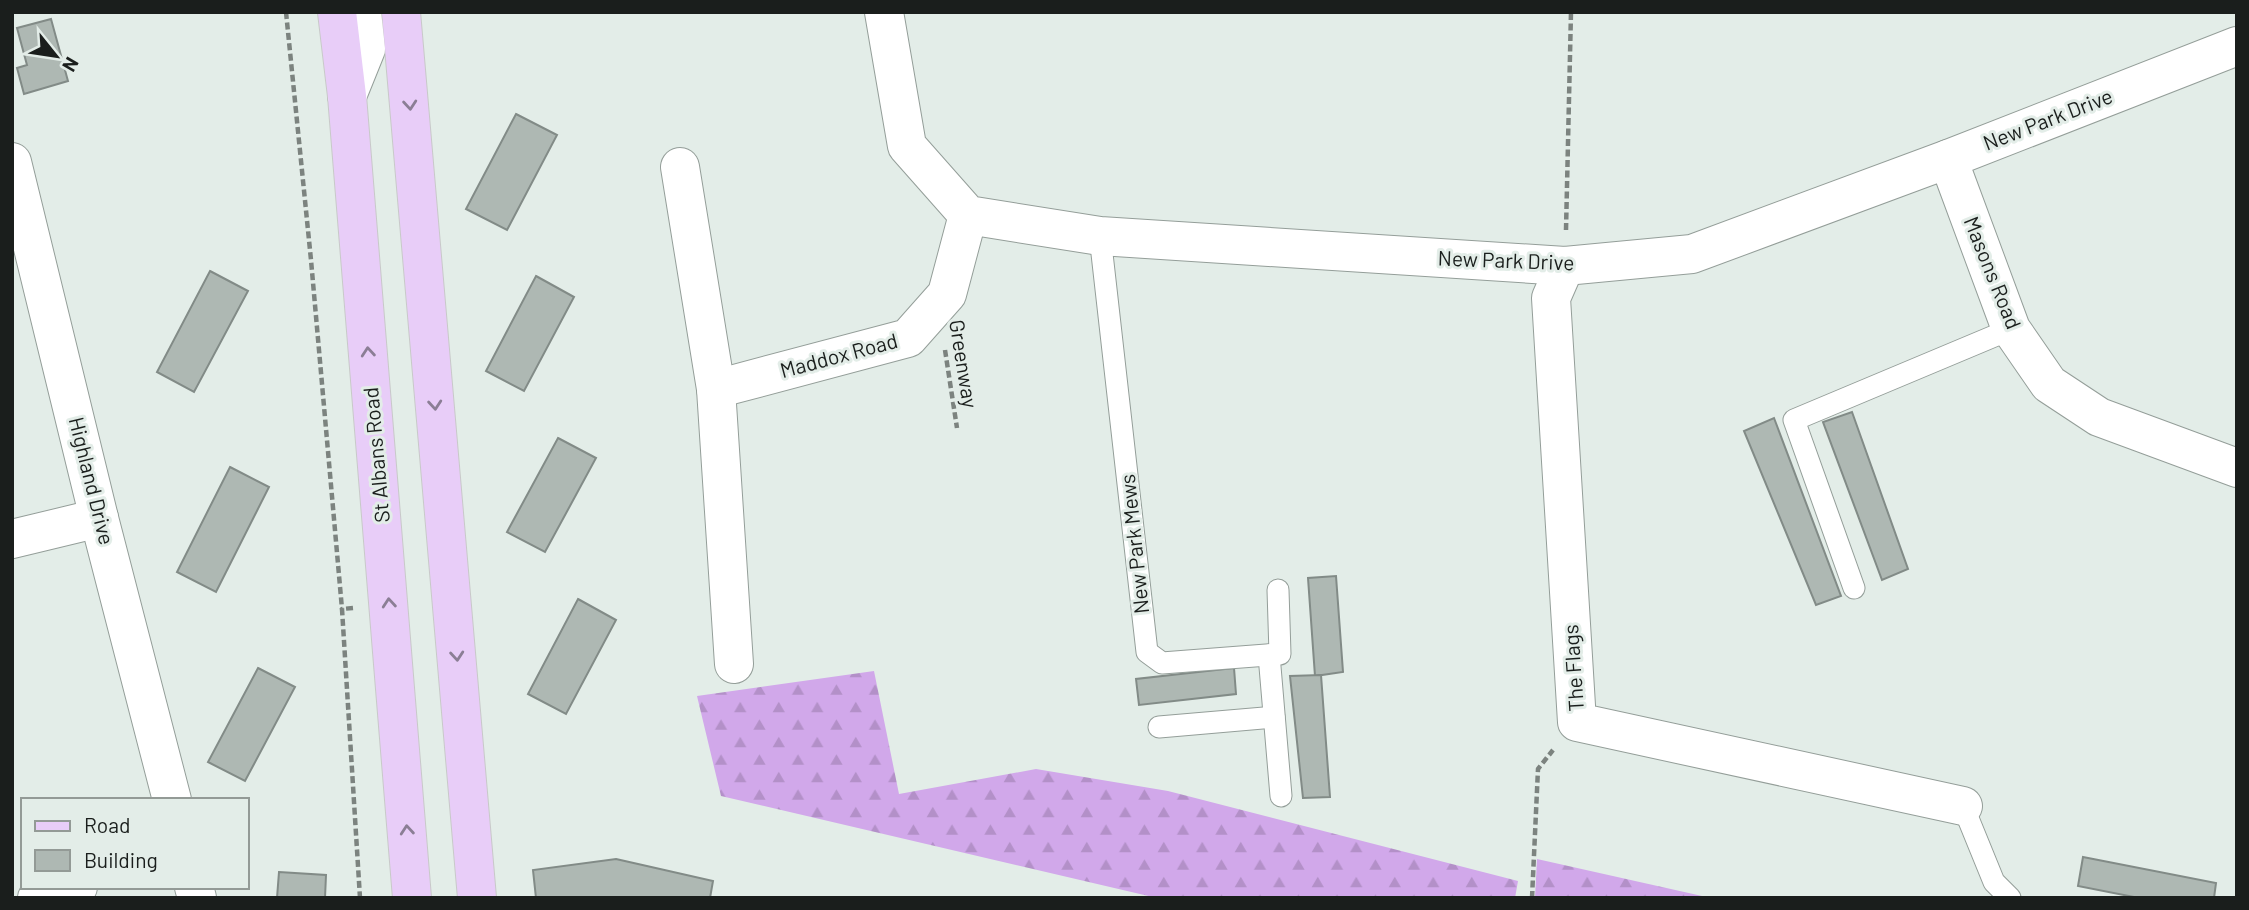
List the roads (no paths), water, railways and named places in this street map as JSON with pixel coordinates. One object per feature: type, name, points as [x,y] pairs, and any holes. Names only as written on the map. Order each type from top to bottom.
[{"type":"main road","name":"St Albans Road","points":[[337,12],[347,96],[412,898]]},
{"type":"main road","points":[[401,12],[477,898]]},
{"type":"street","points":[[347,96],[366,49],[362,12]]},
{"type":"street","points":[[406,64],[408,12]]},
{"type":"street","points":[[884,12],[907,146],[968,215]]},
{"type":"street","name":"New Park Drive","points":[[968,215],[1100,236],[1565,266],[1692,254],[1948,159],[2237,46]]},
{"type":"street","name":"Masons Road","points":[[1948,159],[2011,329],[2049,384],[2099,417],[2237,468]]},
{"type":"street","name":"Highland Drive","points":[[12,162],[99,518],[171,798]]},
{"type":"street","points":[[680,167],[716,389],[733,664]]},
{"type":"street","name":"Maddox Road","points":[[716,389],[908,338],[947,294],[968,215]]},
{"type":"street","name":"The Flags","points":[[1565,266],[1552,298],[1577,722],[1963,806]]},
{"type":"street","points":[[12,539],[99,518]]},
{"type":"street","points":[[37,898],[71,889]]},
{"type":"lane","name":"New Park Mews","points":[[1100,236],[1147,652],[1162,663],[1269,655]]},
{"type":"lane","points":[[1854,588],[1794,420],[2011,329]]},
{"type":"lane","points":[[1278,590],[1280,654],[1269,655],[1281,796]]},
{"type":"lane","points":[[1159,727],[1274,716]]},
{"type":"lane","points":[[1963,806],[1994,882],[2010,898]]}]
